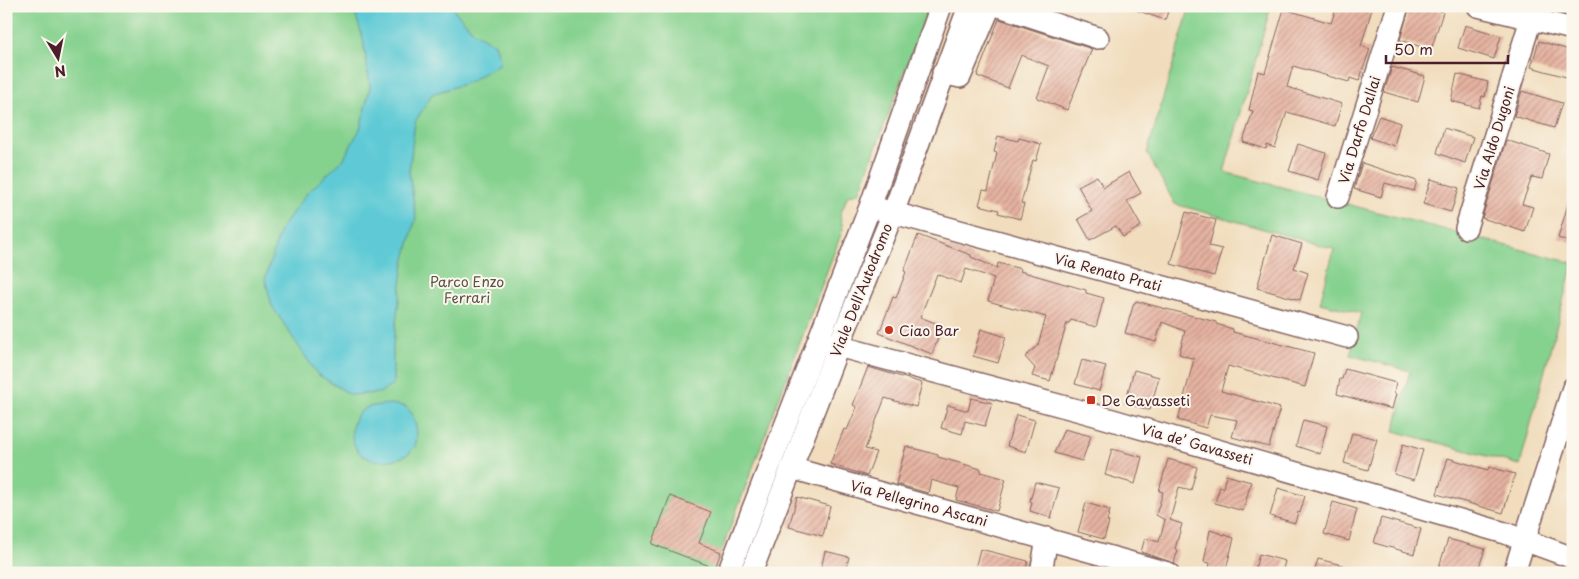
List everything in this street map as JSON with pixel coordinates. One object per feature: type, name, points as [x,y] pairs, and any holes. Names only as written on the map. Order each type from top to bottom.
[{"type":"street","name":"Viale Dell'Autodromo","points":[[751,573],[791,468],[870,207],[941,6]]},
{"type":"street","name":"Viale Dell'Autodromo","points":[[728,573],[828,344],[893,213],[969,6]]},
{"type":"street","points":[[943,73],[960,77],[990,6]]},
{"type":"street","points":[[1000,6],[1098,38]]},
{"type":"street","name":"Via Darfo Dallai","points":[[1338,197],[1398,6]]},
{"type":"street","points":[[1478,6],[1573,29]]},
{"type":"street","name":"Via Aldo Dugoni","points":[[1466,228],[1531,19]]},
{"type":"street","name":"Via Renato Prati","points":[[870,207],[1347,337]]},
{"type":"street","name":"Via de’ Gavasseti","points":[[828,344],[1088,413],[1505,533],[1573,558]]},
{"type":"street","points":[[1514,573],[1573,388]]},
{"type":"street","name":"Via Pellegrino Ascani","points":[[791,468],[1168,573]]},
{"type":"street","points":[[1040,573],[1047,538]]},
{"type":"green space","name":"Parco Enzo Ferrari","points":[[6,6],[929,6],[859,193],[848,195],[840,215],[843,229],[713,573],[6,573]]},
{"type":"green space","points":[[1190,6],[1271,6],[1224,172],[1573,263],[1520,465],[1394,431],[1410,371],[1350,355],[1361,313],[1320,303],[1334,249],[1175,204],[1147,153]]},
{"type":"green space","points":[[1546,6],[1573,6],[1573,20],[1545,11]]},
{"type":"water","points":[[353,6],[454,6],[454,10],[474,32],[495,44],[501,63],[467,83],[432,94],[415,122],[409,172],[416,217],[404,263],[393,345],[393,385],[379,393],[351,395],[317,374],[272,306],[265,279],[281,228],[307,193],[343,160],[360,129],[370,87],[363,39]]},
{"type":"water","points":[[390,404],[406,407],[412,414],[417,432],[415,446],[412,451],[395,459],[382,461],[363,456],[357,450],[352,436],[354,421],[364,409]]},
{"type":"building","points":[[1130,6],[1170,6],[1165,20],[1130,8]]},
{"type":"building","points":[[1337,6],[1365,6],[1372,9],[1361,46],[1370,49],[1359,81],[1350,78],[1349,82],[1293,66],[1287,87],[1342,104],[1335,126],[1287,112],[1275,148],[1267,145],[1266,149],[1243,142],[1253,111],[1249,110],[1258,71],[1265,73],[1284,9],[1331,23]]},
{"type":"building","points":[[1410,6],[1426,6],[1443,12],[1431,50],[1400,40]]},
{"type":"building","points":[[999,19],[1092,49],[1067,110],[1037,98],[1049,66],[1021,55],[1008,88],[977,76]]},
{"type":"building","points":[[1465,25],[1501,36],[1494,59],[1458,48]]},
{"type":"building","points":[[1539,41],[1573,51],[1573,79],[1531,67]]},
{"type":"building","points":[[1392,67],[1425,76],[1418,102],[1384,92]]},
{"type":"building","points":[[1457,74],[1488,82],[1485,97],[1482,96],[1479,108],[1451,101]]},
{"type":"building","points":[[1522,91],[1562,103],[1554,128],[1514,116]]},
{"type":"building","points":[[1379,116],[1400,123],[1394,146],[1370,138]]},
{"type":"building","points":[[1444,128],[1473,137],[1465,163],[1437,153]]},
{"type":"building","points":[[998,136],[1018,141],[1019,138],[1041,144],[1036,161],[1033,160],[1021,203],[1024,204],[1020,219],[998,213],[999,210],[979,205],[983,190],[988,191],[997,153],[994,152]]},
{"type":"building","points":[[1506,140],[1549,154],[1542,179],[1532,177],[1522,204],[1533,207],[1525,232],[1482,218]]},
{"type":"building","points":[[1298,144],[1326,153],[1318,180],[1289,171]]},
{"type":"building","points":[[1362,163],[1417,181],[1414,191],[1385,183],[1381,197],[1354,189]]},
{"type":"building","points":[[1129,172],[1141,193],[1127,201],[1141,226],[1123,237],[1116,226],[1090,240],[1078,219],[1092,211],[1078,186],[1097,176],[1103,187]]},
{"type":"building","points":[[1431,179],[1459,188],[1451,212],[1423,204]]},
{"type":"building","points":[[1569,201],[1573,202],[1573,243],[1558,238]]},
{"type":"building","points":[[1186,212],[1216,220],[1209,246],[1222,249],[1214,276],[1171,264]]},
{"type":"building","points":[[918,235],[971,255],[971,257],[997,268],[998,263],[1021,269],[1020,271],[1086,290],[1086,293],[1104,298],[1096,327],[1071,320],[1067,323],[1050,381],[1032,376],[1035,368],[1025,357],[1038,345],[1046,317],[988,301],[994,278],[966,269],[961,283],[937,274],[920,317],[943,326],[932,354],[879,333],[893,297],[896,298]]},
{"type":"building","points":[[1272,235],[1302,244],[1294,268],[1308,273],[1300,300],[1257,288]]},
{"type":"building","points":[[1136,301],[1216,322],[1216,324],[1233,329],[1233,332],[1314,353],[1305,387],[1228,366],[1221,391],[1280,408],[1269,447],[1232,437],[1237,420],[1210,415],[1206,428],[1178,420],[1194,359],[1179,354],[1185,331],[1162,322],[1156,342],[1125,333]]},
{"type":"building","points":[[981,329],[1006,337],[998,363],[973,356]]},
{"type":"building","points":[[1082,360],[1106,366],[1099,391],[1075,384]]},
{"type":"building","points":[[868,367],[922,383],[916,407],[885,398],[865,449],[876,452],[867,476],[830,464],[844,429],[847,430],[857,407],[853,405]]},
{"type":"building","points":[[1345,369],[1396,383],[1394,393],[1396,394],[1392,409],[1337,394],[1340,379],[1342,379]]},
{"type":"building","points":[[1134,370],[1159,377],[1150,410],[1125,403]]},
{"type":"building","points":[[971,398],[992,403],[985,426],[965,421],[962,434],[941,428],[948,405],[968,411]]},
{"type":"building","points":[[1016,415],[1035,420],[1026,452],[1007,446]]},
{"type":"building","points":[[1303,420],[1327,426],[1320,454],[1296,446]]},
{"type":"building","points":[[1064,429],[1091,436],[1082,461],[1054,453]]},
{"type":"building","points":[[1352,433],[1377,439],[1368,470],[1344,463]]},
{"type":"building","points":[[1403,444],[1423,450],[1414,480],[1394,474]]},
{"type":"building","points":[[906,446],[981,469],[981,472],[1006,479],[997,511],[956,500],[959,488],[931,480],[928,493],[896,484]]},
{"type":"building","points":[[1112,449],[1142,457],[1135,484],[1105,475]]},
{"type":"building","points":[[1448,458],[1488,470],[1489,467],[1515,474],[1503,513],[1437,494]]},
{"type":"building","points":[[1168,459],[1197,467],[1191,490],[1179,487],[1170,520],[1182,524],[1175,549],[1178,550],[1174,563],[1141,552],[1145,538],[1159,542],[1165,520],[1156,515],[1163,492],[1159,491]]},
{"type":"building","points":[[1226,475],[1251,482],[1243,511],[1215,503],[1220,486],[1223,488]]},
{"type":"building","points":[[1035,482],[1059,488],[1051,518],[1030,511],[1032,502],[1030,501]]},
{"type":"building","points":[[1278,488],[1305,496],[1295,523],[1270,516]]},
{"type":"building","points":[[670,496],[711,512],[699,543],[721,552],[715,568],[652,544]]},
{"type":"building","points":[[797,497],[830,506],[823,536],[789,527]]},
{"type":"building","points":[[1333,502],[1357,509],[1349,541],[1324,534]]},
{"type":"building","points":[[1086,503],[1110,510],[1104,539],[1078,532]]},
{"type":"building","points":[[1381,518],[1421,529],[1414,554],[1374,543]]},
{"type":"building","points":[[1210,530],[1234,538],[1225,573],[1209,569],[1210,563],[1204,562]]},
{"type":"building","points":[[1448,539],[1485,549],[1477,573],[1437,573]]},
{"type":"building","points":[[980,549],[1028,561],[1025,573],[974,573]]},
{"type":"building","points":[[825,551],[849,557],[845,573],[820,573]]},
{"type":"building","points":[[1259,554],[1285,561],[1282,573],[1254,573]]},
{"type":"building","points":[[1318,559],[1354,568],[1354,573],[1314,573]]},
{"type":"place","name":"Ciao Bar","points":[[889,330]]},
{"type":"place","name":"De Gavasseti","points":[[1091,400]]}]
